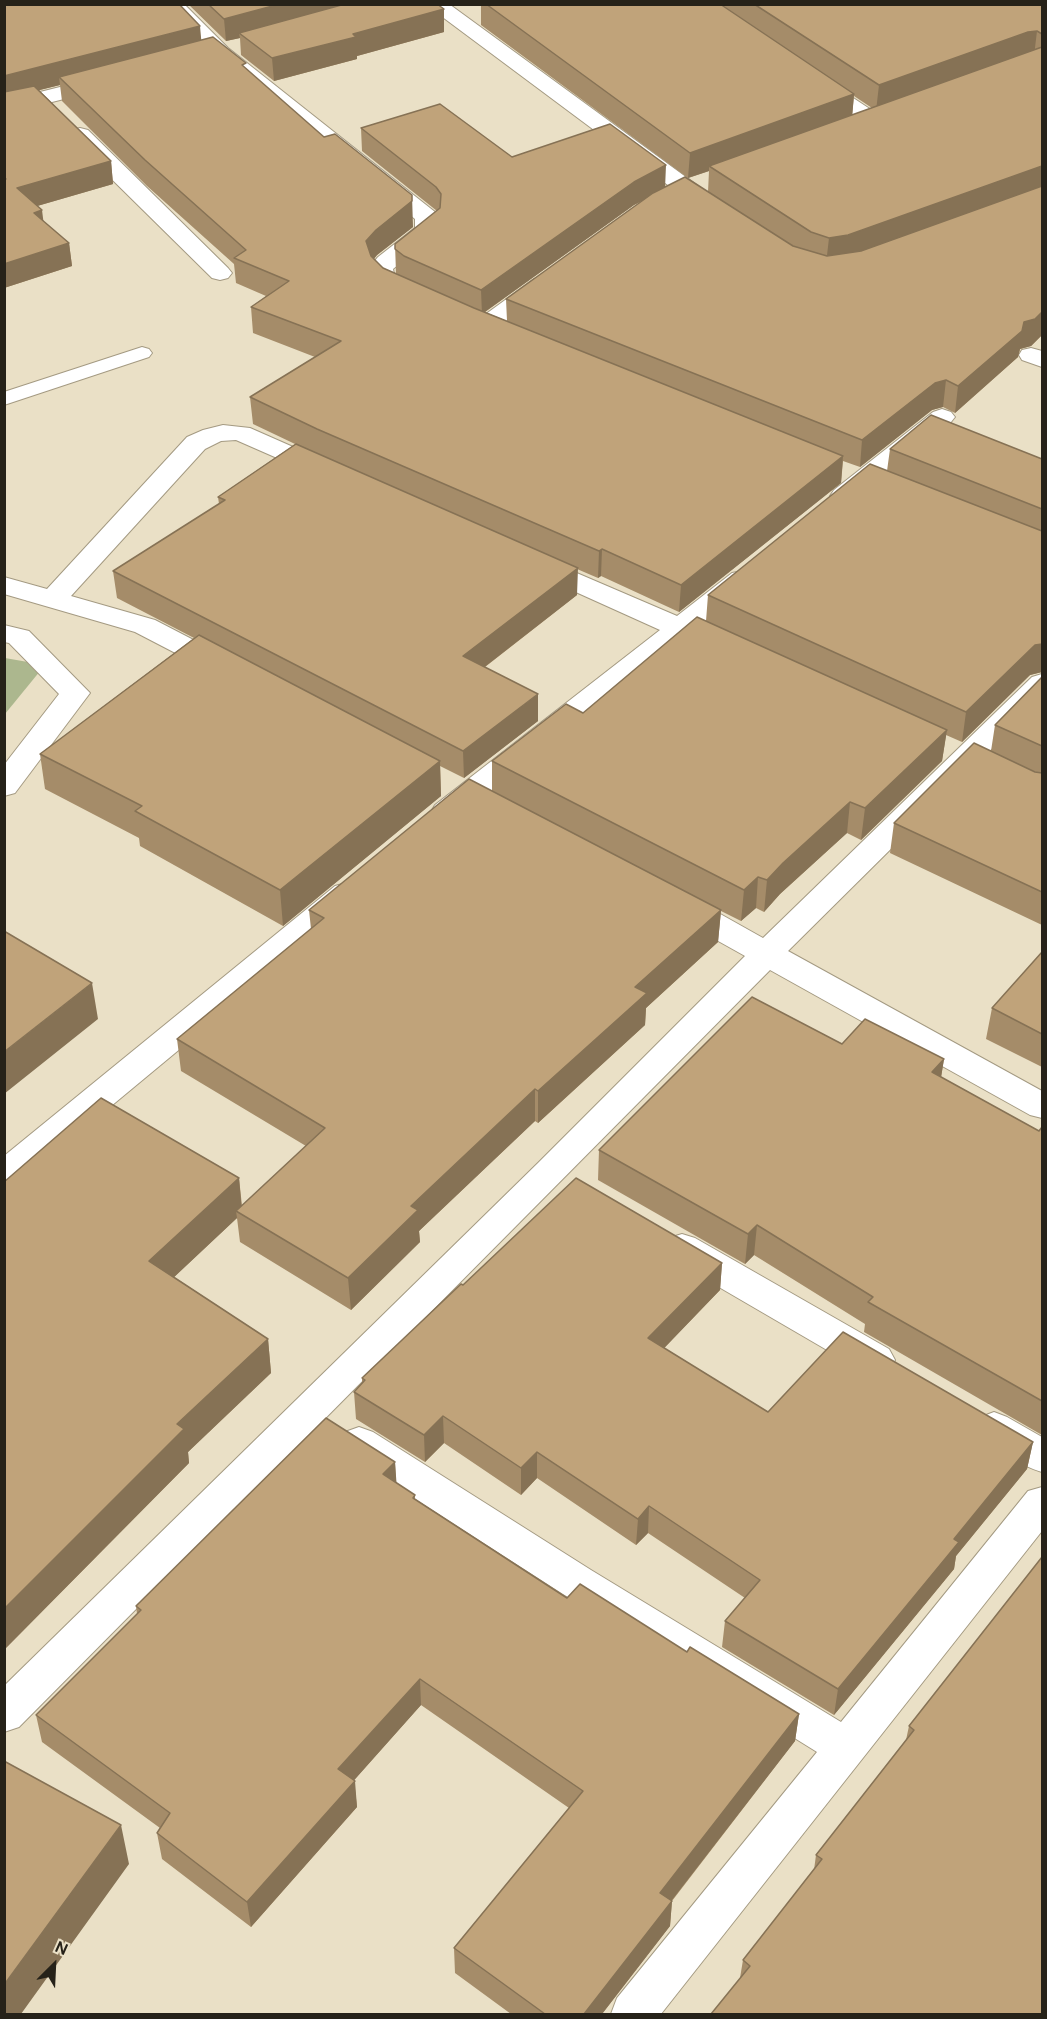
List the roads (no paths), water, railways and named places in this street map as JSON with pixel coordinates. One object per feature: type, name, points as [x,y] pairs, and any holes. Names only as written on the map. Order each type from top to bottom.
[{"type":"street","points":[[172,4],[221,52],[427,217],[427,230],[381,268],[382,276],[395,287],[434,305]]},
{"type":"street","points":[[435,4],[674,195],[733,221]]},
{"type":"street","points":[[199,57],[243,46]]},
{"type":"street","points":[[795,69],[874,122]]},
{"type":"street","points":[[4,108],[121,78]]},
{"type":"street","points":[[43,98],[220,273]]},
{"type":"street","points":[[852,130],[896,114]]},
{"type":"street","points":[[674,195],[707,182]]},
{"type":"street","points":[[484,327],[560,272]]},
{"type":"street","points":[[826,510],[851,476],[942,417]]},
{"type":"street","points":[[52,599],[196,443],[210,434],[241,433],[348,481]]},
{"type":"street","points":[[851,476],[894,493]]},
{"type":"street","points":[[509,552],[724,648]]},
{"type":"street","points":[[422,831],[457,788],[681,628],[763,562]]},
{"type":"street","points":[[4,585],[145,626],[249,680]]},
{"type":"street","points":[[4,633],[19,637],[75,693],[4,786]]},
{"type":"street","points":[[4,1714],[309,1411],[566,1181],[768,952],[977,763],[1042,683]]},
{"type":"street","points":[[935,744],[977,763]]},
{"type":"street","points":[[457,788],[499,810]]},
{"type":"street","points":[[4,1176],[368,876]]},
{"type":"street","points":[[654,892],[768,952],[1042,1106]]},
{"type":"street","points":[[653,1231],[909,1379]]},
{"type":"street","points":[[309,1411],[577,1582],[846,1747]]},
{"type":"street","points":[[971,1414],[1042,1456]]},
{"type":"street","points":[[633,2014],[1042,1503]]},
{"type":"lane","points":[[4,399],[142,353]]}]
